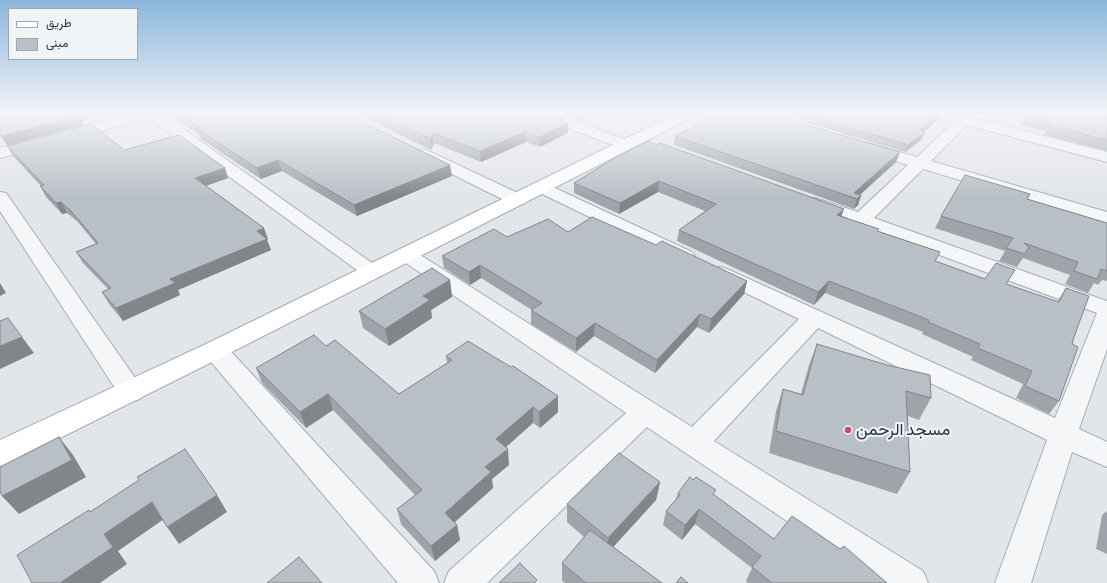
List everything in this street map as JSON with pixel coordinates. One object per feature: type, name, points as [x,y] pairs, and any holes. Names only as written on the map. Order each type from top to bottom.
[{"type":"street","points":[[0,153],[41,142]]},
{"type":"street","points":[[192,142],[372,272]]},
{"type":"street","points":[[0,454],[131,392],[632,142]]},
{"type":"street","points":[[633,142],[660,147]]},
{"type":"street","points":[[861,220],[940,142]]},
{"type":"street","points":[[1048,142],[1107,157]]},
{"type":"street","points":[[850,143],[1107,218]]},
{"type":"street","points":[[414,149],[518,200]]},
{"type":"street","points":[[542,188],[814,318],[1107,455]]},
{"type":"street","points":[[0,197],[131,392]]},
{"type":"street","points":[[801,198],[1107,309]]},
{"type":"street","points":[[407,255],[694,444],[910,583]]},
{"type":"street","points":[[1013,583],[1063,435],[1107,315]]},
{"type":"street","points":[[694,444],[814,318]]},
{"type":"street","points":[[215,350],[421,583]]},
{"type":"street","points":[[462,583],[645,412]]},
{"type":"building","points":[[21,142],[114,142],[124,150],[153,142],[189,142],[225,168],[195,178],[264,228],[257,231],[267,239],[170,279],[175,283],[116,308],[102,292],[111,288],[76,252],[98,243],[71,211],[61,202],[56,203],[40,186],[44,185],[7,146]]},
{"type":"building","points":[[217,142],[404,142],[450,165],[354,205],[278,160],[257,168]]},
{"type":"building","points":[[457,142],[501,142],[480,151]]},
{"type":"building","points":[[646,142],[651,142],[657,145],[660,143],[844,209],[837,215],[879,229],[877,231],[940,252],[935,261],[985,279],[996,263],[1015,270],[1006,284],[1059,302],[1066,288],[1089,296],[1072,344],[1078,347],[1059,401],[1025,386],[1032,371],[978,348],[980,344],[928,322],[929,320],[829,281],[818,292],[679,230],[716,204],[659,181],[620,203],[574,183],[616,157]]},
{"type":"building","points":[[693,142],[866,142],[900,152],[854,193],[861,195],[857,199]]},
{"type":"building","points":[[899,142],[912,142],[908,145]]},
{"type":"building","points":[[965,175],[1030,194],[1027,199],[1107,223],[1107,271],[1101,269],[1097,279],[1074,271],[1078,262],[1024,243],[1029,247],[1025,254],[1006,248],[1013,238],[941,216]]},
{"type":"building","points":[[592,217],[656,245],[662,241],[747,281],[711,319],[700,314],[657,360],[595,323],[576,338],[531,310],[542,303],[480,265],[469,272],[442,256],[494,229],[507,237],[548,219],[568,232]]},
{"type":"building","points":[[432,268],[450,280],[423,296],[430,300],[385,329],[359,311]]},
{"type":"building","points":[[8,318],[22,337],[0,346],[0,321]]},
{"type":"building","points":[[314,335],[326,346],[335,340],[399,394],[452,360],[446,356],[468,341],[511,367],[513,366],[558,396],[539,412],[533,407],[496,439],[508,449],[485,467],[491,472],[445,513],[457,525],[431,546],[397,509],[422,490],[328,394],[300,412],[256,368]]},
{"type":"building","points":[[817,344],[887,365],[930,375],[931,398],[906,391],[910,472],[776,431],[783,389],[803,395]]},
{"type":"building","points":[[59,437],[72,460],[2,496],[0,491],[0,467]]},
{"type":"building","points":[[185,449],[217,495],[167,527],[152,502],[104,534],[113,547],[60,583],[32,583],[17,555],[89,510],[90,512],[139,480],[137,477]]},
{"type":"building","points":[[619,453],[660,482],[608,538],[567,504]]},
{"type":"building","points":[[690,477],[693,480],[696,477],[716,490],[713,494],[774,539],[792,516],[840,549],[844,546],[887,583],[772,583],[752,567],[761,556],[699,509],[685,525],[666,511],[680,495],[678,493]]},
{"type":"building","points":[[590,530],[662,583],[586,583],[562,563]]},
{"type":"building","points":[[299,557],[322,583],[267,583]]},
{"type":"building","points":[[520,563],[537,580],[534,583],[499,583]]},
{"type":"building","points":[[681,577],[688,583],[676,583]]},
{"type":"place","name":"مسجد الرحمن","points":[[848,430]]}]
